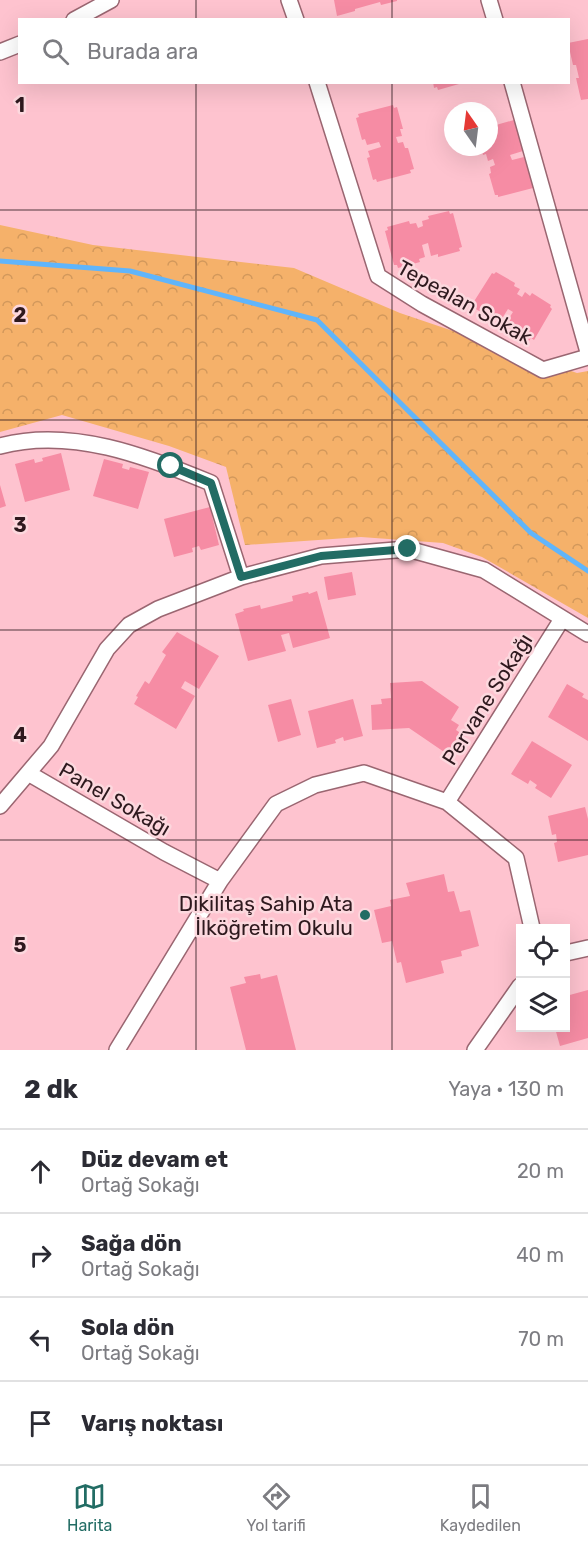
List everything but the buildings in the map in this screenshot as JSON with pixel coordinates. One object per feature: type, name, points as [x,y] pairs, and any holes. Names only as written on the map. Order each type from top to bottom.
[{"type":"street","points":[[78,18],[111,0]]},
{"type":"street","points":[[289,0],[295,18]]},
{"type":"street","points":[[489,0],[494,18]]},
{"type":"street","points":[[0,52],[18,45]]},
{"type":"street","name":"Tepealan Sokak","points":[[318,84],[378,276],[422,304],[543,370],[588,357]]},
{"type":"street","points":[[513,84],[588,352]]},
{"type":"street","points":[[0,446],[21,440],[84,441],[171,466],[211,483],[241,577]]},
{"type":"street","points":[[28,773],[51,746],[107,649],[129,625],[158,609],[241,577],[321,556],[408,549],[484,570],[588,634]]},
{"type":"street","name":"Pervane Sokağı","points":[[447,802],[562,619]]},
{"type":"street","points":[[117,1050],[220,881],[276,804],[315,785],[364,772],[447,802],[516,858],[531,924]]},
{"type":"street","name":"Panel Sokağı","points":[[0,806],[28,773],[164,852],[220,881]]},
{"type":"street","points":[[570,952],[588,948]]},
{"type":"street","points":[[475,1050],[516,992]]},
{"type":"green space","points":[[0,225],[93,245],[294,268],[400,313],[577,373],[588,371],[588,618],[482,557],[443,543],[361,537],[245,545],[226,467],[169,446],[62,415],[0,432]]},
{"type":"waterway","points":[[0,261],[130,271],[317,320],[531,533],[588,571]]},
{"type":"place","name":"Dikilitaş Sahip Ata İlköğretim Okulu","points":[[365,915]]},
{"type":"route","points":[[171,466],[211,483],[241,577],[321,556],[408,549]]}]
